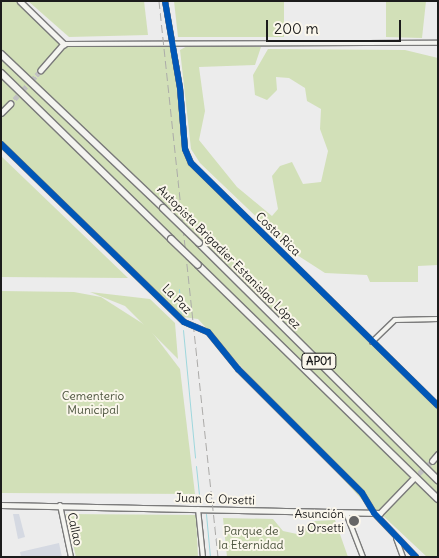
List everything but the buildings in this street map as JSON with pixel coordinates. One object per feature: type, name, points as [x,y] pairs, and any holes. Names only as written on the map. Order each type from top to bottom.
[{"type":"highway","name":"Autopista Brigadier Estanislao López","points":[[1,54],[199,243],[438,480]]},
{"type":"highway","name":"Autopista Brigadier Estanislao López","points":[[1,73],[438,499]]},
{"type":"street","points":[[20,1],[64,44],[438,43]]},
{"type":"street","name":"Costa Rica","points":[[165,1],[185,149],[192,163],[438,406]]},
{"type":"street","points":[[41,70],[64,44]]},
{"type":"street","points":[[1,113],[10,104]]},
{"type":"street","name":"La Paz","points":[[1,144],[184,322],[208,332],[254,387],[362,493],[374,513],[395,535]]},
{"type":"street","points":[[372,342],[395,320],[438,319]]},
{"type":"street","points":[[432,461],[438,454]]},
{"type":"street","points":[[374,513],[380,513],[413,479]]},
{"type":"street","name":"Juan C. Orsetti","points":[[1,505],[374,513]]},
{"type":"street","name":"Callao","points":[[60,505],[71,557]]},
{"type":"street","points":[[198,509],[203,557]]},
{"type":"street","points":[[346,513],[363,557]]},
{"type":"street","points":[[395,535],[402,557]]},
{"type":"street","points":[[395,535],[416,557]]},
{"type":"green space","points":[[1,1],[20,1],[64,44],[172,43],[185,149],[191,163],[438,406],[438,557],[427,557],[380,513],[374,513],[198,319],[183,317],[168,305],[1,144]]},
{"type":"green space","points":[[28,1],[144,1],[148,35],[69,37]]},
{"type":"green space","points":[[174,1],[284,1],[284,37],[178,37]]},
{"type":"green space","points":[[386,1],[426,1],[422,38],[386,37]]},
{"type":"green space","points":[[189,45],[261,47],[255,65],[199,67],[205,111],[199,140],[237,187],[272,216],[278,209],[272,176],[280,166],[292,162],[303,184],[321,182],[328,151],[320,129],[321,109],[307,101],[305,88],[289,78],[276,77],[277,90],[267,100],[255,95],[253,75],[268,49],[405,50],[438,58],[438,265],[418,266],[418,282],[370,282],[367,275],[325,273],[294,253],[200,163],[191,149],[180,50]]},
{"type":"green space","points":[[1,156],[128,278],[1,277]]},
{"type":"green space","name":"Cementerio Municipal","points":[[1,291],[74,292],[101,297],[148,327],[180,369],[195,494],[1,493]]},
{"type":"green space","points":[[90,292],[150,299],[175,323],[178,359],[125,306]]},
{"type":"green space","points":[[66,514],[196,515],[198,557],[76,557]]},
{"type":"green space","name":"Parque de la Eternidad","points":[[223,518],[273,519],[283,531],[297,534],[315,521],[335,520],[348,557],[227,557]]},
{"type":"waterway","points":[[179,289],[181,315]]},
{"type":"waterway","points":[[183,330],[195,457]]},
{"type":"waterway","points":[[196,466],[200,503]]},
{"type":"waterway","points":[[206,514],[210,557]]},
{"type":"tunnel","points":[[10,104],[41,70]]},
{"type":"tunnel","points":[[414,478],[432,461]]},
{"type":"railway","points":[[159,1],[218,557]]},
{"type":"cycle path","points":[[165,1],[180,88],[185,149],[191,163],[438,406]]},
{"type":"cycle path","points":[[1,144],[184,322],[208,332],[238,369],[362,493],[374,513],[416,557]]},
{"type":"place","name":"Asunción y Orsetti","points":[[354,521]]}]
